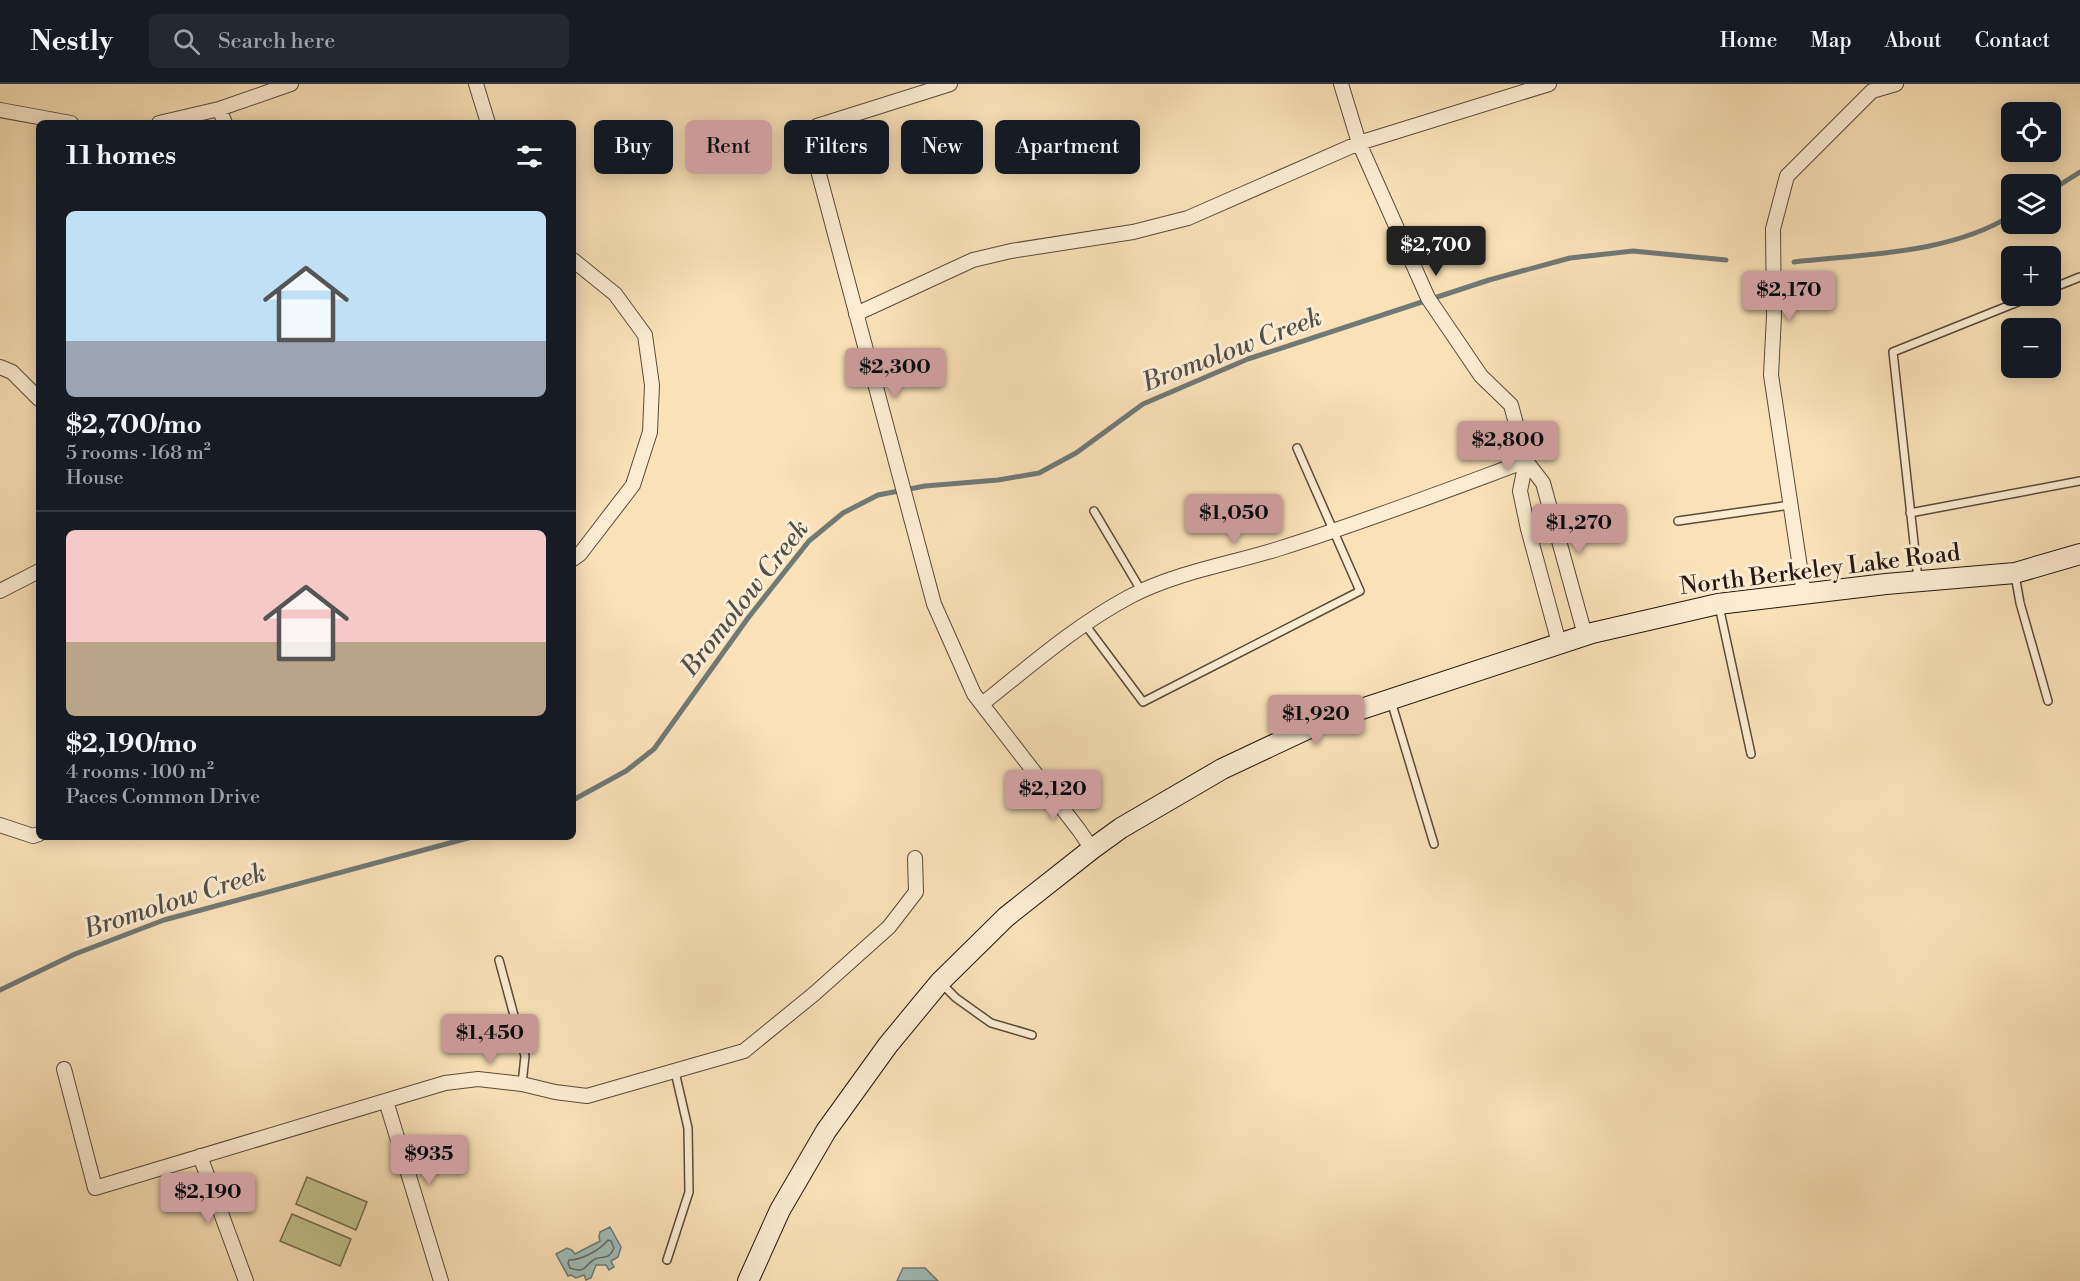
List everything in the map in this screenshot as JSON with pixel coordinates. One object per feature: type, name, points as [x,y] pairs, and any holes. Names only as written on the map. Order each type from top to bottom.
[{"type":"street","points":[[172,120],[219,109],[291,84]]},
{"type":"street","points":[[476,84],[487,120]]},
{"type":"street","points":[[950,84],[818,126],[808,133],[934,603],[974,694],[1092,849]]},
{"type":"street","points":[[1341,84],[1359,143],[1428,298],[1481,376],[1511,405],[1526,461],[1543,483],[1586,635]]},
{"type":"street","points":[[856,314],[973,260],[1011,251],[1133,231],[1188,218],[1359,143],[1548,84]]},
{"type":"street","points":[[1804,594],[1771,375],[1774,316],[1773,229],[1788,176],[1872,91],[1896,84]]},
{"type":"street","points":[[219,109],[224,120]]},
{"type":"street","points":[[0,110],[55,120]]},
{"type":"street","points":[[576,262],[615,294],[645,335],[652,385],[650,432],[633,485],[576,557]]},
{"type":"street","points":[[0,367],[12,372],[36,396]]},
{"type":"street","points":[[982,705],[1084,623],[1166,581],[1332,531],[1526,461]]},
{"type":"street","points":[[1526,461],[1520,490],[1559,643]]},
{"type":"street","points":[[1525,515],[1550,508]]},
{"type":"street","points":[[1535,555],[1561,548]]},
{"type":"street","name":"North Berkeley Lake Road","points":[[748,1281],[780,1210],[826,1131],[888,1045],[940,982],[1006,917],[1092,849],[1121,828],[1222,769],[1323,722],[1586,635],[1719,604],[1918,581],[2015,573],[2080,554]]},
{"type":"street","points":[[0,591],[36,573]]},
{"type":"street","points":[[0,825],[36,835]]},
{"type":"street","points":[[64,1069],[94,1188],[445,1083],[478,1079],[522,1084],[555,1092],[587,1096],[744,1052],[889,927],[916,892],[915,858]]},
{"type":"street","points":[[386,1101],[441,1281]]},
{"type":"street","points":[[200,1156],[246,1281]]},
{"type":"lane","points":[[2061,285],[2080,277]]},
{"type":"lane","points":[[1918,581],[1893,352],[2008,306]]},
{"type":"lane","points":[[1084,623],[1143,702],[1359,591],[1297,448]]},
{"type":"lane","points":[[1910,513],[2080,481]]},
{"type":"lane","points":[[1678,521],[1790,505]]},
{"type":"lane","points":[[1094,511],[1142,592]]},
{"type":"lane","points":[[2015,573],[2020,603],[2048,701]]},
{"type":"lane","points":[[1719,604],[1751,754]]},
{"type":"lane","points":[[1390,699],[1434,844]]},
{"type":"lane","points":[[499,960],[525,1056],[522,1084]]},
{"type":"lane","points":[[940,982],[956,998],[991,1023],[1032,1035]]},
{"type":"lane","points":[[667,1260],[689,1192],[688,1128],[675,1072]]},
{"type":"green space","points":[[307,1177],[367,1202],[356,1230],[296,1204]]},
{"type":"green space","points":[[292,1214],[351,1239],[340,1266],[280,1241]]},
{"type":"water","points":[[610,1227],[621,1247],[618,1257],[611,1261],[614,1267],[609,1270],[606,1265],[596,1265],[591,1278],[586,1280],[584,1275],[576,1278],[568,1276],[556,1254],[567,1248],[575,1254],[600,1241],[600,1232]]},
{"type":"water","points":[[903,1268],[925,1268],[938,1281],[897,1281]]},
{"type":"waterway","name":"Bromolow Creek","points":[[2061,184],[2080,172]]},
{"type":"waterway","name":"Bromolow Creek","points":[[1794,262],[1878,254],[1934,245],[1962,238],[2001,221]]},
{"type":"waterway","name":"Bromolow Creek","points":[[576,798],[626,771],[654,749],[748,618],[809,541],[843,513],[878,495],[925,486],[998,480],[1039,473],[1076,453],[1143,404],[1248,359],[1489,280],[1570,258],[1633,251],[1726,260]]},
{"type":"waterway","name":"Bromolow Creek","points":[[0,990],[75,954],[164,920],[461,840]]}]
